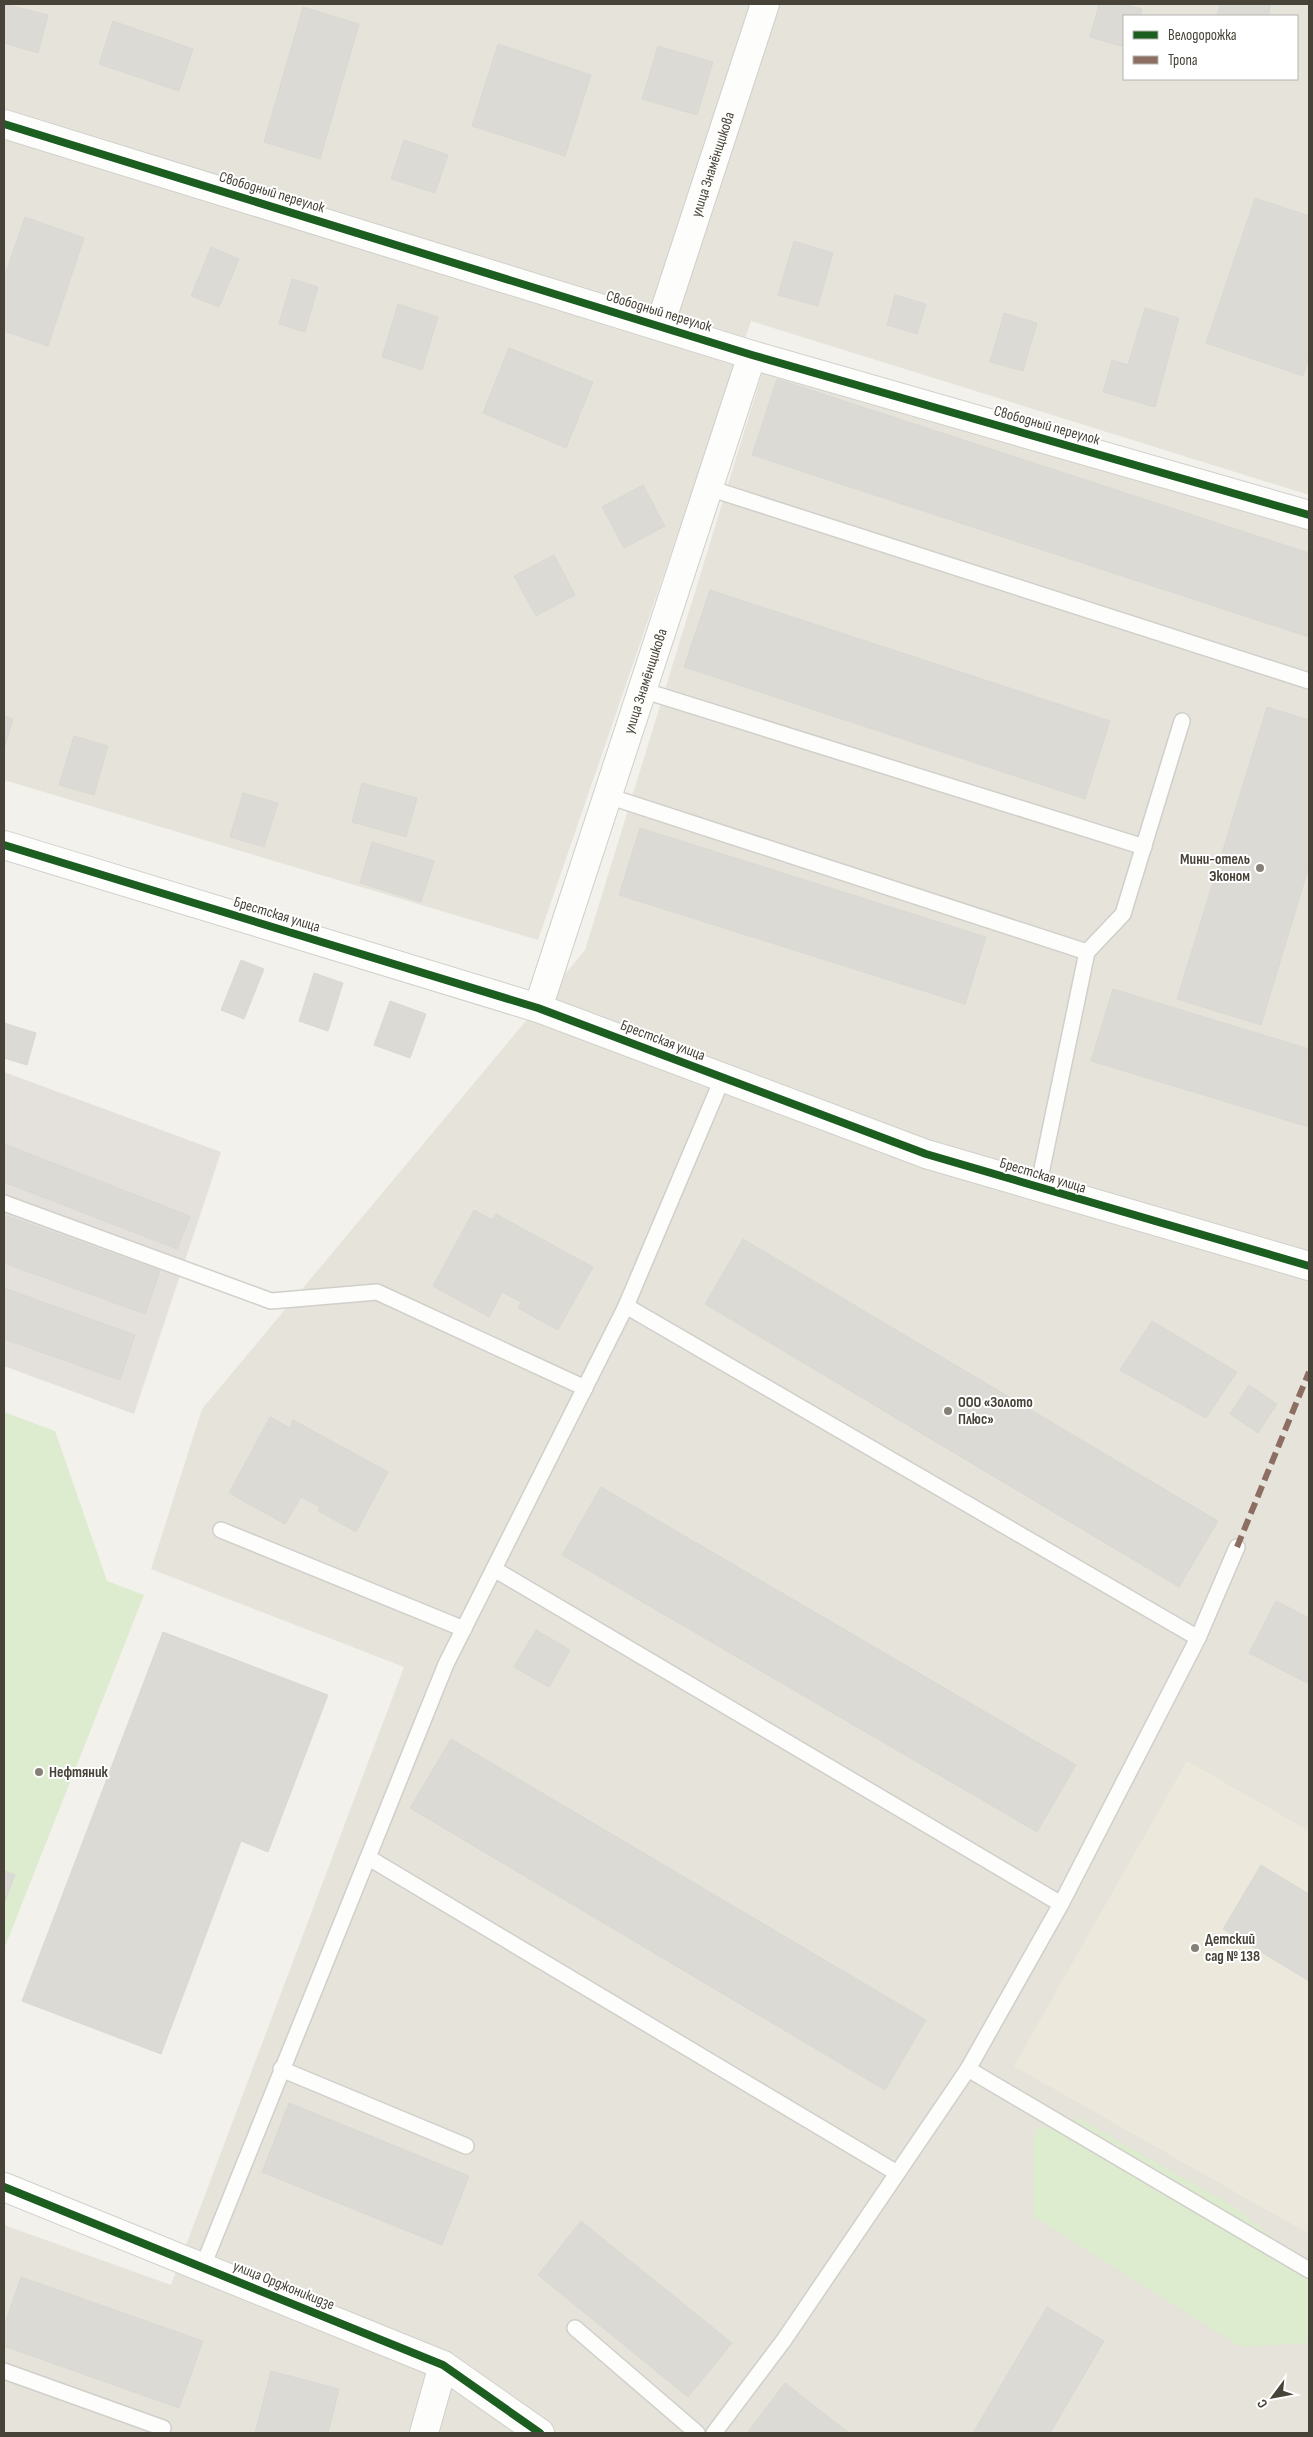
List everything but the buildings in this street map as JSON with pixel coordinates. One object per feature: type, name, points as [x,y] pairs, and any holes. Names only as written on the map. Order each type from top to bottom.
[{"type":"street","name":"улица Знамёнщикова","points":[[660,325],[765,4]]},
{"type":"street","name":"Свободный переулок","points":[[4,124],[660,325],[752,355],[1309,515]]},
{"type":"street","name":"улица Знамёнщикова","points":[[538,1008],[752,355]]},
{"type":"street","name":"Брестская улица","points":[[4,845],[538,1008],[926,1154],[1309,1266]]},
{"type":"street","name":"улица Орджоникидзе","points":[[4,2187],[203,2266],[443,2365],[540,2433]]},
{"type":"street","points":[[424,2433],[443,2365]]},
{"type":"lane","points":[[708,488],[1309,681]]},
{"type":"lane","points":[[642,690],[1144,847]]},
{"type":"lane","points":[[1038,1188],[1087,952],[1123,914],[1182,721]]},
{"type":"lane","points":[[608,796],[1087,952]]},
{"type":"lane","points":[[203,2266],[446,1664],[626,1306],[723,1077]]},
{"type":"lane","points":[[4,1203],[271,1301],[377,1292],[585,1388]]},
{"type":"lane","points":[[626,1306],[1198,1638]]},
{"type":"lane","points":[[222,1530],[464,1629]]},
{"type":"lane","points":[[714,2433],[784,2340],[968,2069],[1061,1904],[1198,1638],[1237,1547]]},
{"type":"lane","points":[[494,1569],[1061,1904]]},
{"type":"lane","points":[[369,1858],[897,2173]]},
{"type":"lane","points":[[281,2069],[466,2146]]},
{"type":"lane","points":[[968,2069],[1309,2270]]},
{"type":"lane","points":[[575,2328],[697,2433]]},
{"type":"lane","points":[[4,2371],[163,2428]]},
{"type":"shaded area","points":[[4,4],[1309,4],[1309,495],[751,321],[538,940],[4,780]]},
{"type":"shaded area","points":[[765,364],[1309,529],[1309,2433],[4,2433],[4,2225],[171,2285],[404,1667],[151,1569],[202,1409],[585,950]]},
{"type":"shaded area","points":[[4,1072],[221,1152],[134,1414],[4,1366]]},
{"type":"shaded area","name":"Детский сад № 138","points":[[1187,1761],[1309,1831],[1309,2234],[1014,2066]]},
{"type":"green space","name":"Нефтяник","points":[[4,1412],[55,1431],[107,1581],[144,1595],[4,1949]]},
{"type":"green space","points":[[1078,2118],[1236,2208],[1309,2266],[1309,2343],[1241,2347],[1034,2217],[1034,2130]]},
{"type":"marked path","points":[[1237,1547],[1309,1372]]},
{"type":"cycle path","points":[[4,124],[752,355],[1309,515]]},
{"type":"cycle path","points":[[4,845],[538,1008],[926,1154],[1309,1266]]},
{"type":"cycle path","points":[[4,2187],[443,2365],[540,2433]]},
{"type":"place","name":"Мини-отель Эконом","points":[[1260,868]]},
{"type":"place","name":"ООО «Золото Плюс»","points":[[948,1411]]},
{"type":"place","name":"Нефтяник","points":[[39,1772]]},
{"type":"place","name":"Детский сад № 138","points":[[1195,1948]]}]
